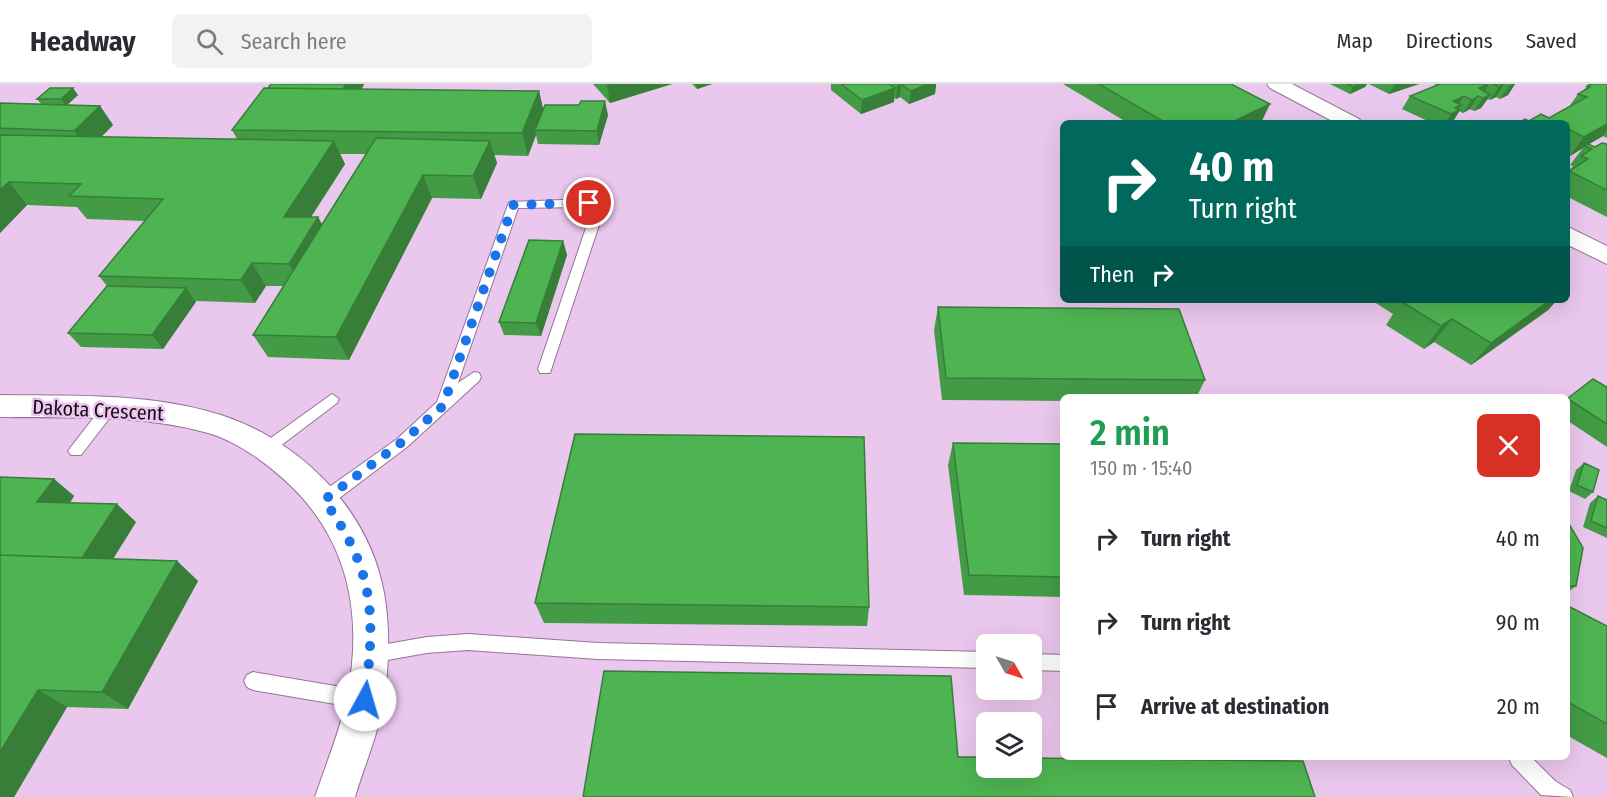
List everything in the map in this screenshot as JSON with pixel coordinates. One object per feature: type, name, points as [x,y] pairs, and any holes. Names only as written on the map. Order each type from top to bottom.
[{"type":"street","points":[[1277,84],[1346,120]]},
{"type":"street","points":[[1570,236],[1607,256]]},
{"type":"street","name":"Dakota Crescent","points":[[0,406],[110,407],[153,410],[211,422],[266,449],[297,472],[324,500],[346,535],[367,585],[372,626],[365,700],[334,797]]},
{"type":"lane","points":[[443,406],[513,205],[589,203],[596,219],[545,369]]},
{"type":"lane","points":[[324,500],[402,442],[474,377]]},
{"type":"lane","points":[[266,449],[332,399]]},
{"type":"lane","points":[[76,451],[110,407]]},
{"type":"lane","points":[[370,655],[427,645],[468,642],[598,651],[976,660]]},
{"type":"lane","points":[[1042,662],[1060,663]]},
{"type":"lane","points":[[253,681],[365,700]]},
{"type":"lane","points":[[1521,760],[1548,788],[1563,797]]},
{"type":"building","points":[[271,84],[346,84],[343,89],[268,88]]},
{"type":"building","points":[[841,84],[889,84],[895,88],[862,100]]},
{"type":"building","points":[[901,84],[928,84],[911,91]]},
{"type":"building","points":[[1099,84],[1231,84],[1270,104],[1236,120],[1161,120]]},
{"type":"building","points":[[1440,84],[1488,84],[1479,88],[1490,95],[1483,98],[1478,96],[1472,100],[1464,96],[1453,101],[1461,105],[1455,108],[1460,110],[1451,114],[1410,96]]},
{"type":"building","points":[[1607,84],[1607,124],[1584,137],[1570,130],[1570,120],[1531,120],[1541,114],[1549,118],[1587,97],[1578,94],[1590,87],[1587,86]]},
{"type":"building","points":[[50,88],[73,88],[61,99],[37,99]]},
{"type":"building","points":[[264,88],[539,91],[522,133],[232,130]]},
{"type":"building","points":[[581,101],[605,101],[597,131],[535,130],[545,105],[579,105]]},
{"type":"building","points":[[0,103],[100,106],[74,131],[0,128]]},
{"type":"building","points":[[0,135],[334,141],[284,217],[318,217],[289,264],[252,263],[241,280],[99,276],[163,199],[69,196],[81,184],[9,182],[0,190]]},
{"type":"building","points":[[376,138],[490,141],[473,176],[423,175],[336,337],[253,335]]},
{"type":"building","points":[[1602,143],[1607,144],[1607,190],[1570,172],[1588,159],[1581,156],[1592,149],[1585,146],[1588,144],[1595,147]]},
{"type":"building","points":[[529,240],[563,241],[536,323],[499,322]]},
{"type":"building","points":[[107,286],[186,288],[152,335],[68,333]]},
{"type":"building","points":[[1404,303],[1546,303],[1491,343],[1452,319],[1441,326]]},
{"type":"building","points":[[938,307],[1179,309],[1205,380],[946,378]]},
{"type":"building","points":[[1593,379],[1607,387],[1607,424],[1570,400],[1570,396]]},
{"type":"building","points":[[575,434],[864,437],[869,607],[535,603]]},
{"type":"building","points":[[953,443],[1060,444],[1060,577],[969,575]]},
{"type":"building","points":[[1584,463],[1599,470],[1593,492],[1577,485]]},
{"type":"building","points":[[0,477],[54,479],[37,502],[117,504],[82,558],[0,555]]},
{"type":"building","points":[[1598,496],[1607,500],[1607,528],[1591,521]]},
{"type":"building","points":[[1570,525],[1583,548],[1576,586],[1570,586]]},
{"type":"building","points":[[0,555],[177,561],[102,692],[38,690],[0,752]]},
{"type":"building","points":[[1570,607],[1607,626],[1607,724],[1570,703]]},
{"type":"building","points":[[604,671],[951,676],[958,757],[976,757],[976,778],[1042,778],[1042,758],[1303,761],[1315,797],[583,797]]},
{"type":"route","points":[[365,700],[372,626],[367,585],[349,539],[324,500],[402,442],[443,406],[513,205],[589,203]]}]
